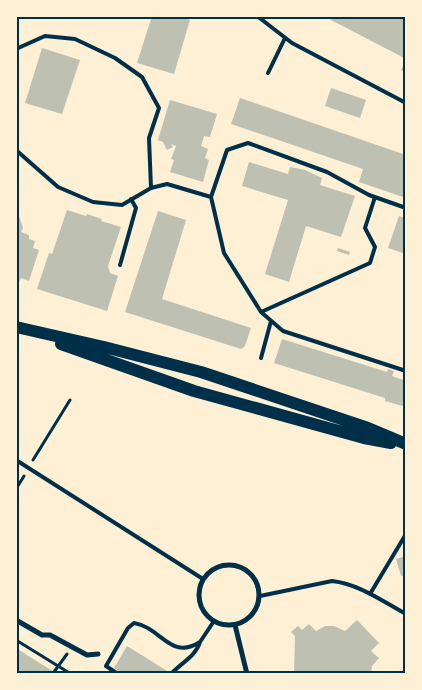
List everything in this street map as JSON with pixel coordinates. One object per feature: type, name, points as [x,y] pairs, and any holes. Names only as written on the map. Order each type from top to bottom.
[{"type":"main road","points":[[18,327],[201,372],[368,428],[406,445]]},
{"type":"main road","points":[[18,327],[194,391],[364,438],[406,445]]},
{"type":"street","points":[[227,564],[236,565],[252,574],[260,596],[252,615],[235,625],[214,621],[206,615],[198,598],[199,588],[209,571],[217,566],[227,564]]},
{"type":"street","points":[[16,620],[42,635],[50,635],[87,656],[98,654]]},
{"type":"street","points":[[235,625],[247,674]]},
{"type":"lane","points":[[256,16],[285,38],[406,102]]},
{"type":"lane","points":[[16,49],[45,36],[75,39],[115,58],[142,77],[159,108],[149,138],[151,188]]},
{"type":"lane","points":[[268,73],[285,38]]},
{"type":"lane","points":[[406,208],[375,198],[327,172],[248,143],[227,150],[211,197],[224,253],[261,312],[283,331],[406,371]]},
{"type":"lane","points":[[16,150],[58,187],[93,202],[122,205],[151,188],[167,184],[211,197]]},
{"type":"lane","points":[[261,312],[370,263],[375,247],[365,228],[375,198]]},
{"type":"lane","points":[[120,265],[136,208],[131,199]]},
{"type":"lane","points":[[261,358],[271,320]]},
{"type":"lane","points":[[16,460],[203,579]]},
{"type":"lane","points":[[370,594],[406,534]]},
{"type":"lane","points":[[260,596],[332,581],[354,586],[406,614]]},
{"type":"lane","points":[[118,674],[106,666],[128,628],[134,623],[142,624],[168,642],[183,649],[191,648],[200,642],[214,621]]},
{"type":"lane","points":[[171,674],[192,656],[199,648],[200,642]]},
{"type":"path","points":[[16,489],[70,400]]},
{"type":"path","points":[[16,640],[71,674]]},
{"type":"path","points":[[54,672],[71,648]]},
{"type":"building","points":[[152,16],[177,16],[190,20],[174,74],[137,63]]},
{"type":"building","points":[[324,16],[406,16],[406,59],[333,21]]},
{"type":"building","points":[[42,48],[80,60],[62,114],[25,103]]},
{"type":"building","points":[[406,60],[406,73],[401,70]]},
{"type":"building","points":[[331,88],[366,100],[360,118],[325,106]]},
{"type":"building","points":[[240,98],[406,155],[406,198],[359,182],[363,169],[231,124]]},
{"type":"building","points":[[170,100],[217,114],[210,137],[204,136],[201,146],[208,149],[205,158],[209,160],[203,182],[170,172],[174,160],[171,159],[176,146],[171,144],[173,147],[167,150],[163,142],[158,140]]},
{"type":"building","points":[[249,162],[288,174],[290,167],[305,170],[322,178],[320,185],[355,196],[341,237],[306,226],[289,282],[265,274],[288,200],[242,186]]},
{"type":"building","points":[[17,210],[23,228],[21,232],[29,235],[29,239],[35,241],[33,248],[39,250],[29,281],[21,278],[17,286]]},
{"type":"building","points":[[67,210],[86,216],[87,214],[102,219],[101,221],[121,227],[108,266],[110,273],[118,276],[107,311],[37,289],[49,253],[52,254]]},
{"type":"building","points":[[158,211],[186,220],[162,299],[251,328],[245,346],[241,349],[125,312]]},
{"type":"building","points":[[399,216],[406,218],[406,254],[388,248]]},
{"type":"building","points":[[338,248],[350,252],[349,255],[337,251]]},
{"type":"building","points":[[282,339],[387,372],[388,369],[394,371],[392,376],[406,381],[406,407],[385,401],[385,398],[274,363]]},
{"type":"building","points":[[406,556],[406,575],[401,576],[396,559]]},
{"type":"building","points":[[357,620],[379,643],[371,651],[379,658],[372,666],[371,674],[294,674],[295,636],[291,632],[298,626],[302,630],[309,624],[316,631],[325,626],[334,626],[345,631]]},
{"type":"building","points":[[127,646],[172,674],[123,674],[114,668]]},
{"type":"building","points":[[16,648],[54,672],[57,674],[16,674]]}]
